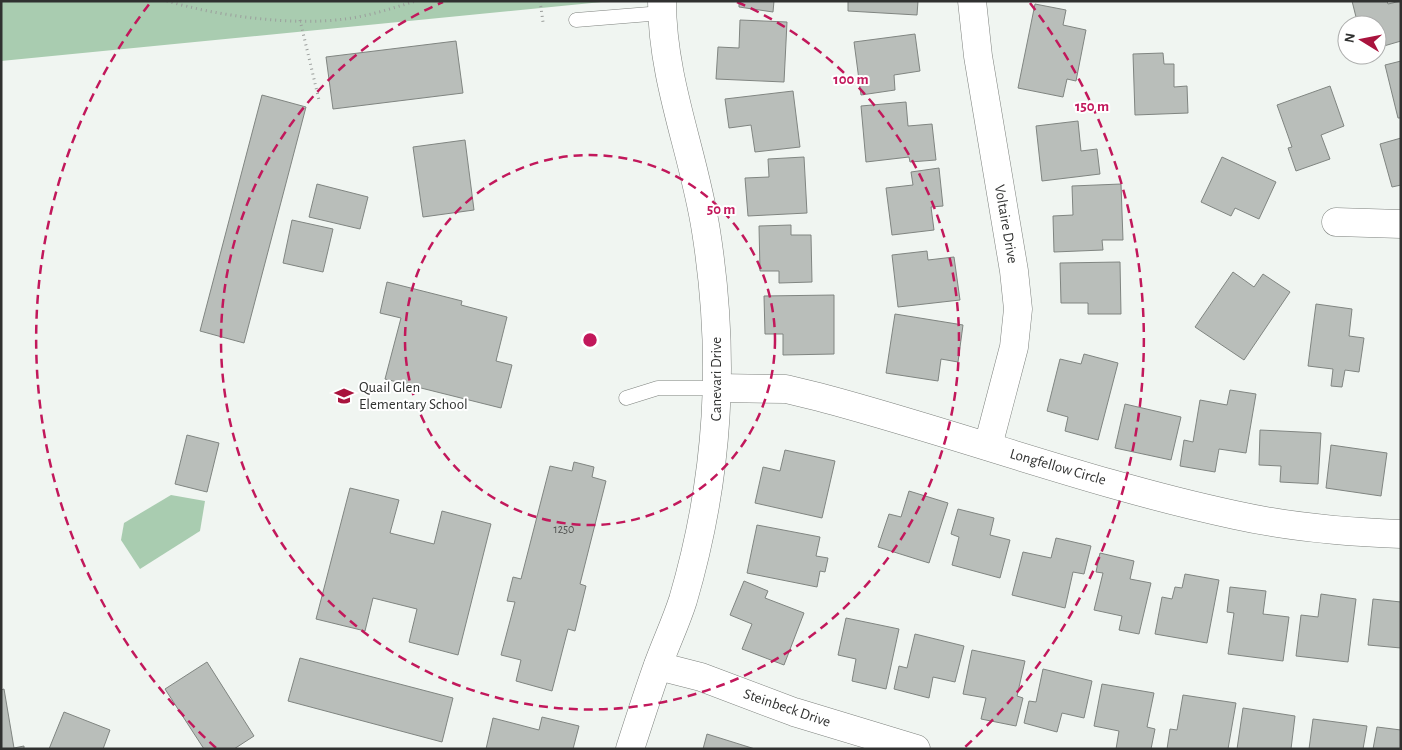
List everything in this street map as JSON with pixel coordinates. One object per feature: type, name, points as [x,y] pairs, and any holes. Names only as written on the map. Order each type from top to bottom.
[{"type":"street","name":"Voltaire Drive","points":[[972,1],[978,56],[1014,270],[1018,309],[1014,347],[988,446]]},
{"type":"street","name":"Canevari Drive","points":[[630,749],[682,603],[702,521],[716,434],[718,388],[714,293],[706,230],[696,177],[666,63],[662,7]]},
{"type":"street","points":[[1336,222],[1401,224]]},
{"type":"street","name":"Longfellow Circle","points":[[718,388],[786,389],[863,409],[1173,500],[1237,516],[1296,526],[1401,534]]},
{"type":"street","name":"Steinbeck Drive","points":[[658,666],[701,677],[794,712],[916,749]]},
{"type":"lane","points":[[576,20],[662,7]]},
{"type":"lane","points":[[626,398],[658,388],[718,388]]},
{"type":"path","points":[[167,1],[198,10],[300,20],[344,19],[416,1]]},
{"type":"path","points":[[540,1],[543,22]]},
{"type":"path","points":[[300,20],[318,100]]},
{"type":"green space","points":[[1,1],[612,1],[1,61]]},
{"type":"green space","points":[[171,495],[205,501],[200,531],[140,569],[121,540],[124,523]]},
{"type":"building","points":[[739,1],[774,1],[773,12],[739,7]]},
{"type":"building","points":[[848,1],[918,1],[917,15],[848,11]]},
{"type":"building","points":[[1352,1],[1387,1],[1388,4],[1401,1],[1401,41],[1387,45],[1387,15],[1356,15]]},
{"type":"building","points":[[1035,4],[1066,10],[1063,25],[1086,30],[1076,81],[1067,79],[1063,97],[1018,88]]},
{"type":"building","points":[[740,20],[787,22],[784,82],[716,79],[718,47],[739,48]]},
{"type":"building","points":[[915,34],[920,71],[894,75],[895,90],[861,95],[854,42]]},
{"type":"building","points":[[456,41],[463,93],[333,109],[326,57]]},
{"type":"building","points":[[1163,53],[1164,64],[1174,64],[1174,87],[1187,86],[1188,113],[1135,115],[1133,54]]},
{"type":"building","points":[[1401,61],[1401,118],[1398,118],[1385,65]]},
{"type":"building","points":[[1330,86],[1344,126],[1321,135],[1330,159],[1296,171],[1288,148],[1292,147],[1277,105]]},
{"type":"building","points":[[793,91],[800,147],[755,152],[751,125],[729,128],[725,99]]},
{"type":"building","points":[[262,95],[306,107],[244,343],[200,331]]},
{"type":"building","points":[[906,102],[908,126],[932,124],[936,160],[910,162],[909,157],[866,162],[861,106]]},
{"type":"building","points":[[1078,121],[1081,151],[1097,149],[1100,174],[1042,181],[1036,126]]},
{"type":"building","points":[[1401,138],[1401,185],[1392,187],[1380,144]]},
{"type":"building","points":[[465,140],[474,210],[423,217],[413,147]]},
{"type":"building","points":[[804,157],[807,213],[748,216],[745,178],[769,177],[768,159]]},
{"type":"building","points":[[1222,157],[1276,182],[1259,219],[1235,208],[1231,216],[1201,202]]},
{"type":"building","points":[[939,168],[943,206],[931,207],[934,230],[892,235],[886,188],[913,185],[911,172]]},
{"type":"building","points":[[317,184],[368,197],[360,229],[309,217]]},
{"type":"building","points":[[1121,184],[1123,240],[1102,240],[1103,250],[1054,252],[1053,216],[1073,215],[1072,186]]},
{"type":"building","points":[[292,220],[333,229],[323,272],[283,263]]},
{"type":"building","points":[[791,225],[791,235],[811,235],[812,282],[779,283],[779,271],[760,271],[759,226]]},
{"type":"building","points":[[927,251],[928,260],[954,257],[960,300],[898,307],[892,255]]},
{"type":"building","points":[[1120,262],[1121,314],[1088,314],[1088,303],[1061,303],[1060,263]]},
{"type":"building","points":[[1233,272],[1254,287],[1263,274],[1290,292],[1244,360],[1195,327]]},
{"type":"building","points":[[387,282],[462,301],[461,305],[507,317],[496,361],[512,365],[501,408],[385,379],[401,318],[380,313]]},
{"type":"building","points":[[834,295],[834,354],[783,355],[783,334],[765,334],[764,296]]},
{"type":"building","points":[[1316,304],[1352,309],[1349,336],[1364,338],[1359,372],[1345,370],[1342,387],[1331,386],[1333,369],[1308,366]]},
{"type":"building","points":[[895,314],[963,325],[958,362],[941,359],[938,381],[886,373]]},
{"type":"building","points":[[1084,354],[1118,363],[1098,440],[1065,431],[1068,417],[1047,411],[1060,359],[1081,364]]},
{"type":"building","points":[[1230,390],[1256,394],[1246,453],[1219,449],[1215,472],[1180,466],[1184,440],[1193,442],[1200,400],[1227,405]]},
{"type":"building","points":[[1125,404],[1181,417],[1171,460],[1115,448]]},
{"type":"building","points":[[1260,430],[1321,433],[1318,484],[1280,482],[1281,466],[1259,465]]},
{"type":"building","points":[[187,435],[219,443],[207,492],[175,484]]},
{"type":"building","points":[[1331,445],[1387,453],[1381,496],[1326,488]]},
{"type":"building","points":[[785,450],[835,461],[822,518],[755,503],[763,467],[780,471]]},
{"type":"building","points":[[574,462],[594,467],[592,477],[606,481],[580,584],[586,586],[575,631],[568,629],[552,691],[516,681],[521,660],[501,655],[515,602],[507,601],[513,577],[521,579],[550,466],[572,471]]},
{"type":"building","points":[[350,488],[399,500],[390,533],[434,544],[442,511],[491,524],[458,655],[409,642],[417,609],[373,598],[365,631],[316,619]]},
{"type":"building","points":[[909,491],[948,503],[929,563],[878,547],[889,514],[901,517]]},
{"type":"building","points":[[958,509],[994,518],[990,535],[1010,540],[1000,578],[952,565],[959,537],[951,534]]},
{"type":"building","points":[[757,525],[820,537],[816,556],[828,558],[825,572],[820,571],[817,587],[747,573]]},
{"type":"building","points":[[1056,538],[1091,546],[1084,574],[1073,572],[1065,608],[1012,595],[1023,552],[1051,558]]},
{"type":"building","points":[[1100,553],[1134,561],[1130,579],[1151,583],[1139,634],[1119,630],[1122,616],[1094,610],[1103,573],[1096,572]]},
{"type":"building","points":[[1185,574],[1219,580],[1207,643],[1155,634],[1162,597],[1172,599],[1175,587],[1182,588]]},
{"type":"building","points":[[744,581],[768,591],[765,598],[804,613],[784,665],[742,649],[752,624],[730,615]]},
{"type":"building","points":[[1230,587],[1266,591],[1263,614],[1289,617],[1283,661],[1228,654],[1234,613],[1227,612]]},
{"type":"building","points":[[1321,594],[1356,599],[1348,662],[1296,656],[1301,615],[1318,617]]},
{"type":"building","points":[[1373,599],[1401,602],[1401,648],[1368,645]]},
{"type":"building","points":[[846,618],[899,629],[886,689],[852,681],[856,659],[838,655]]},
{"type":"building","points":[[915,634],[964,646],[955,682],[933,677],[929,698],[894,689],[899,666],[907,668]]},
{"type":"building","points":[[972,650],[1025,661],[1017,696],[1023,698],[1016,726],[981,719],[986,698],[963,694]]},
{"type":"building","points":[[300,658],[453,698],[442,742],[288,701]]},
{"type":"building","points":[[207,662],[254,736],[234,749],[204,749],[165,689]]},
{"type":"building","points":[[1043,669],[1092,681],[1084,718],[1062,713],[1057,732],[1024,723],[1029,701],[1036,702]]},
{"type":"building","points":[[1102,684],[1154,693],[1147,727],[1155,729],[1151,749],[1116,749],[1119,731],[1094,726]]},
{"type":"building","points":[[4,689],[14,748],[24,746],[24,749],[1,749],[1,690]]},
{"type":"building","points":[[1183,695],[1236,703],[1228,749],[1167,749],[1170,729],[1177,730]]},
{"type":"building","points":[[1243,708],[1295,716],[1291,749],[1237,749]]},
{"type":"building","points":[[64,712],[110,730],[103,749],[49,749]]},
{"type":"building","points":[[542,717],[579,726],[573,749],[486,749],[493,718],[539,730]]},
{"type":"building","points":[[1313,719],[1367,726],[1363,749],[1309,749]]},
{"type":"building","points":[[1377,727],[1401,730],[1401,749],[1373,749]]},
{"type":"building","points":[[707,734],[755,749],[703,749]]},
{"type":"place","name":"Quail Glen Elementary School","points":[[344,396]]}]
